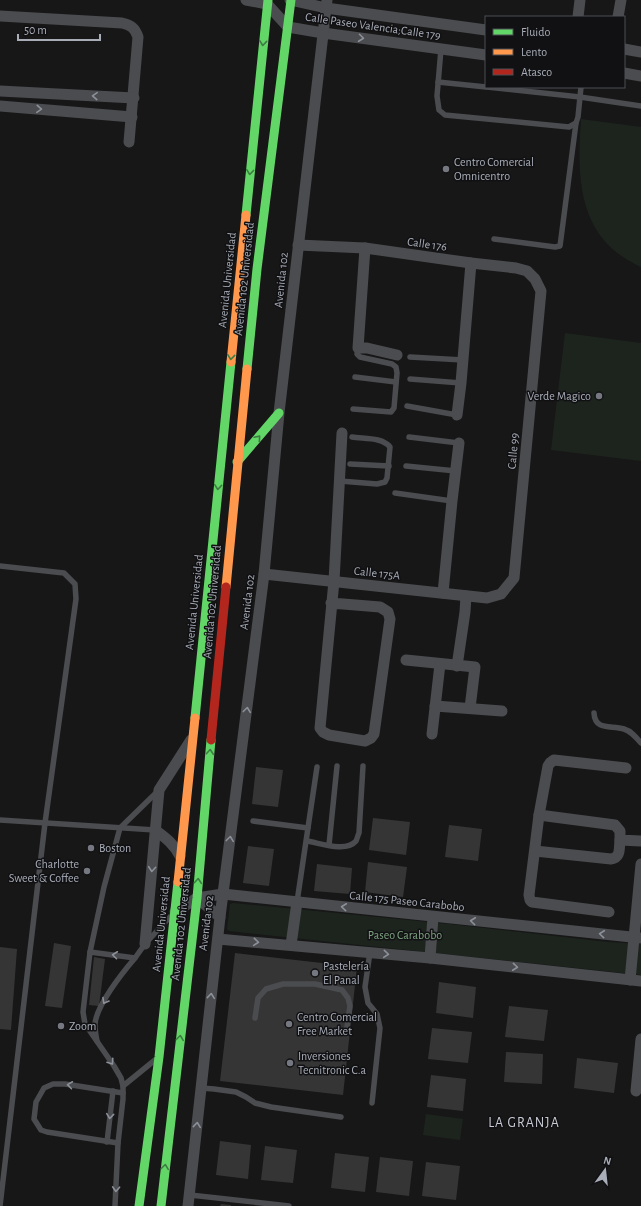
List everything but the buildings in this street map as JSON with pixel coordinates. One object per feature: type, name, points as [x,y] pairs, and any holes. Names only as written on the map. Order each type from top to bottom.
[{"type":"main road","name":"Avenida 102 Universidad","points":[[161,1206],[197,898],[237,462],[257,269],[288,27],[290,0]]},
{"type":"main road","name":"Avenida Universidad","points":[[139,1206],[159,1057],[175,912],[267,2]]},
{"type":"main road","points":[[237,462],[279,413]]},
{"type":"street","points":[[246,0],[267,2]]},
{"type":"street","name":"Calle Paseo Valencia;Calle 179","points":[[290,0],[326,4],[485,30]]},
{"type":"street","points":[[578,16],[580,0]]},
{"type":"street","points":[[618,16],[621,0]]},
{"type":"street","name":"Calle Paseo Valencia;Calle 179","points":[[267,2],[288,27],[323,33],[485,54]]},
{"type":"street","name":"Avenida 102","points":[[189,1201],[220,917],[264,574],[279,413],[326,4]]},
{"type":"street","points":[[0,16],[122,23],[129,25],[136,30],[138,37],[130,142]]},
{"type":"street","points":[[625,49],[641,52]]},
{"type":"street","points":[[625,73],[641,76]]},
{"type":"street","points":[[0,91],[134,98]]},
{"type":"street","points":[[0,106],[132,116]]},
{"type":"street","name":"Calle 176","points":[[298,245],[365,248],[516,268],[527,271],[535,279],[541,291]]},
{"type":"street","points":[[365,248],[358,348],[367,348],[397,355]]},
{"type":"street","points":[[457,415],[471,263]]},
{"type":"street","name":"Calle 99","points":[[486,598],[501,594],[514,578],[541,291]]},
{"type":"street","points":[[331,603],[380,607],[388,612],[390,619],[374,734],[371,738],[366,740],[328,735],[320,728],[331,603],[334,581],[340,481],[347,435]]},
{"type":"street","points":[[443,593],[459,443]]},
{"type":"street","name":"Calle 175A","points":[[264,574],[486,598]]},
{"type":"street","points":[[457,666],[466,596]]},
{"type":"street","points":[[406,660],[476,667],[470,708]]},
{"type":"street","points":[[432,734],[440,664]]},
{"type":"street","points":[[435,706],[502,711]]},
{"type":"street","points":[[145,944],[159,790],[192,738]]},
{"type":"street","points":[[609,912],[532,902],[529,895],[539,816],[548,766],[550,763],[554,760],[626,768]]},
{"type":"street","points":[[535,851],[611,860],[618,856],[620,840],[620,831],[615,825],[539,816]]},
{"type":"street","points":[[155,830],[168,839],[176,848],[180,856]]},
{"type":"street","points":[[620,840],[641,841]]},
{"type":"street","points":[[630,980],[638,938],[641,864]]},
{"type":"street","name":"Calle 175 Paseo Carabobo","points":[[175,912],[197,898],[223,894],[638,938]]},
{"type":"street","points":[[197,898],[220,917]]},
{"type":"street","points":[[291,945],[297,902]]},
{"type":"street","points":[[430,958],[433,916]]},
{"type":"street","points":[[218,939],[370,952],[641,981]]},
{"type":"street","points":[[636,1091],[641,1039]]},
{"type":"lane","points":[[441,49],[437,96],[439,110],[445,115],[569,127],[576,123]]},
{"type":"lane","points":[[438,82],[485,87]]},
{"type":"lane","points":[[496,88],[580,97],[641,106]]},
{"type":"lane","points":[[494,239],[555,247],[560,246],[581,88]]},
{"type":"lane","points":[[353,409],[391,412],[394,408],[397,373],[396,367],[392,364],[360,357],[357,354],[358,348]]},
{"type":"lane","points":[[410,357],[463,360]]},
{"type":"lane","points":[[356,377],[396,382]]},
{"type":"lane","points":[[410,379],[461,383]]},
{"type":"lane","points":[[408,406],[457,415]]},
{"type":"lane","points":[[340,481],[376,484],[385,482],[389,466],[390,447],[387,443],[347,435]]},
{"type":"lane","points":[[409,437],[459,443]]},
{"type":"lane","points":[[350,464],[389,466]]},
{"type":"lane","points":[[406,466],[456,471]]},
{"type":"lane","points":[[395,493],[452,501]]},
{"type":"lane","points":[[0,566],[64,573],[75,584],[76,599],[45,823],[0,1206]]},
{"type":"lane","points":[[594,713],[598,724],[630,731],[641,743]]},
{"type":"lane","points":[[329,845],[337,766]]},
{"type":"lane","points":[[307,840],[343,848],[356,841],[359,833],[363,766]]},
{"type":"lane","points":[[297,902],[317,767]]},
{"type":"lane","points":[[115,1206],[123,1086],[121,1078],[85,1024],[83,1012],[90,952],[104,887],[120,828],[159,790]]},
{"type":"lane","points":[[0,820],[155,830]]},
{"type":"lane","points":[[252,821],[308,828]]},
{"type":"lane","points":[[97,1042],[95,1025],[99,1011],[120,976],[145,944],[175,912]]},
{"type":"lane","points":[[90,952],[135,958]]},
{"type":"lane","points":[[370,952],[365,986],[368,1004],[377,1014],[380,1028],[372,1103]]},
{"type":"lane","points":[[255,1018],[258,998],[266,988],[283,984],[315,984],[342,990],[348,998],[350,1006],[346,1034]]},
{"type":"lane","points":[[123,1086],[159,1057]]},
{"type":"lane","points":[[118,1143],[47,1132],[41,1130],[34,1119],[36,1102],[44,1088],[53,1084],[65,1084],[123,1093]]},
{"type":"lane","points":[[201,1088],[236,1092],[255,1103],[270,1108],[341,1117]]},
{"type":"lane","points":[[107,1142],[113,1091]]},
{"type":"lane","points":[[189,1201],[289,1206]]},
{"type":"green space","points":[[581,119],[641,127],[641,267],[620,255],[604,240],[593,223],[586,205],[581,185]]},
{"type":"green space","name":"Verde Magico","points":[[565,333],[641,343],[641,461],[551,450]]},
{"type":"green space","name":"Paseo Carabobo","points":[[233,903],[449,924],[608,942],[641,944],[641,975],[229,931],[227,929],[230,904]]},
{"type":"green space","points":[[426,1114],[463,1119],[460,1140],[423,1135]]},
{"type":"traffic: fast","points":[[246,215],[268,0]]},
{"type":"traffic: fast","points":[[247,369],[257,269],[291,0]]},
{"type":"traffic: fast","points":[[195,718],[231,362]]},
{"type":"traffic: fast","points":[[237,462],[279,413]]},
{"type":"traffic: fast","points":[[161,1206],[197,898],[211,740]]},
{"type":"traffic: fast","points":[[139,1206],[159,1057],[178,882]]},
{"type":"traffic: slow","points":[[231,362],[246,215]]},
{"type":"traffic: slow","points":[[226,587],[247,369]]},
{"type":"traffic: slow","points":[[178,882],[195,718]]},
{"type":"traffic: jam","points":[[211,740],[226,587]]},
{"type":"place","name":"Centro Comercial Omnicentro","points":[[446,169]]},
{"type":"place","name":"Verde Magico","points":[[599,396]]},
{"type":"place","name":"Boston","points":[[91,848]]},
{"type":"place","name":"Charlotte Sweet & Coffee","points":[[87,871]]},
{"type":"place","name":"Pastelería El Panal","points":[[315,973]]},
{"type":"place","name":"Centro Comercial Free Market","points":[[289,1024]]},
{"type":"place","name":"Zoom","points":[[61,1026]]},
{"type":"place","name":"Inversiones Tecnitronic C.a","points":[[290,1063]]},
{"type":"district","name":"LA GRANJA","points":[[524,1123]]}]
